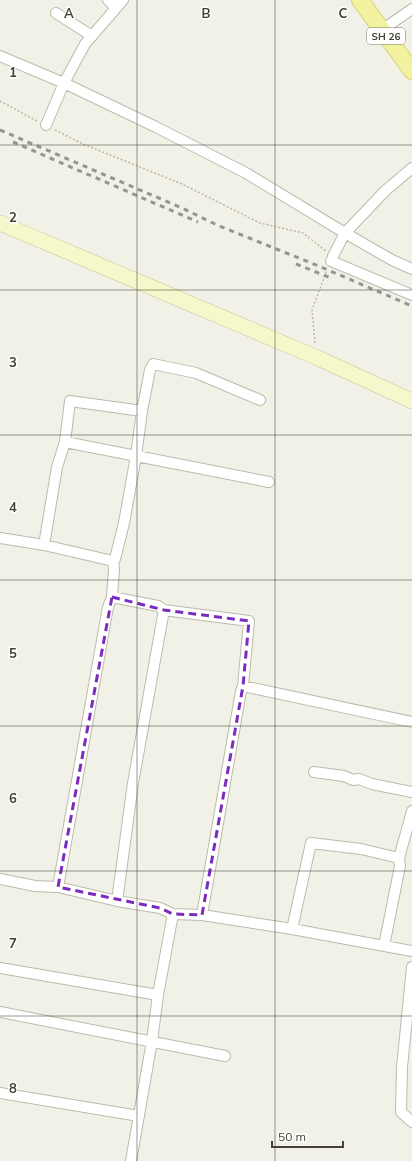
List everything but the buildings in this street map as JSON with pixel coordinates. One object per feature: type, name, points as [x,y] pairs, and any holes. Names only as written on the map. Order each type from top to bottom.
[{"type":"main road","name":"SH 26","points":[[360,0],[412,71]]},
{"type":"street","points":[[108,0],[116,8]]},
{"type":"street","points":[[46,125],[64,83],[85,44],[123,0]]},
{"type":"street","points":[[382,30],[412,9]]},
{"type":"street","points":[[56,13],[92,36]]},
{"type":"street","points":[[0,56],[64,83],[156,127],[246,173],[345,233],[392,260],[412,269]]},
{"type":"street","points":[[412,168],[385,191],[345,233],[332,258],[412,295]]},
{"type":"street","points":[[0,223],[318,358],[412,401]]},
{"type":"street","points":[[112,561],[115,559],[124,523],[136,456],[142,411],[150,370],[153,364],[196,373],[260,400]]},
{"type":"street","points":[[44,545],[57,468],[65,442],[70,401],[142,411]]},
{"type":"street","points":[[65,442],[269,482]]},
{"type":"street","points":[[0,538],[44,545],[112,561]]},
{"type":"street","points":[[58,887],[108,607],[112,598],[114,569],[112,561]]},
{"type":"street","points":[[112,598],[158,606],[164,610],[249,621],[243,686],[202,915]]},
{"type":"street","points":[[117,900],[133,783],[164,610]]},
{"type":"street","points":[[243,686],[412,722]]},
{"type":"street","points":[[314,772],[344,776],[353,780],[359,779],[372,784],[412,792]]},
{"type":"street","points":[[384,946],[400,866],[399,858],[412,811]]},
{"type":"street","points":[[292,930],[311,843],[361,849],[399,858]]},
{"type":"street","points":[[0,878],[35,886],[58,887],[160,908],[173,914],[202,915],[412,951]]},
{"type":"street","points":[[131,1161],[152,1041],[158,995],[173,914]]},
{"type":"street","points":[[412,967],[402,1067],[401,1112],[412,1122]]},
{"type":"street","points":[[0,968],[158,995]]},
{"type":"street","points":[[0,1012],[225,1056]]},
{"type":"street","points":[[0,1093],[139,1116]]},
{"type":"path","points":[[0,101],[83,144],[182,184],[260,223],[303,234],[332,258],[312,310],[314,339],[318,358]]},
{"type":"highlighted area","points":[[112,597],[164,610],[249,621],[243,686],[202,915],[173,914],[160,908],[58,887]]},
{"type":"railway","points":[[0,130],[182,208],[217,225],[412,306]]},
{"type":"railway","points":[[13,142],[198,222]]},
{"type":"railway","points":[[296,264],[331,278]]}]
